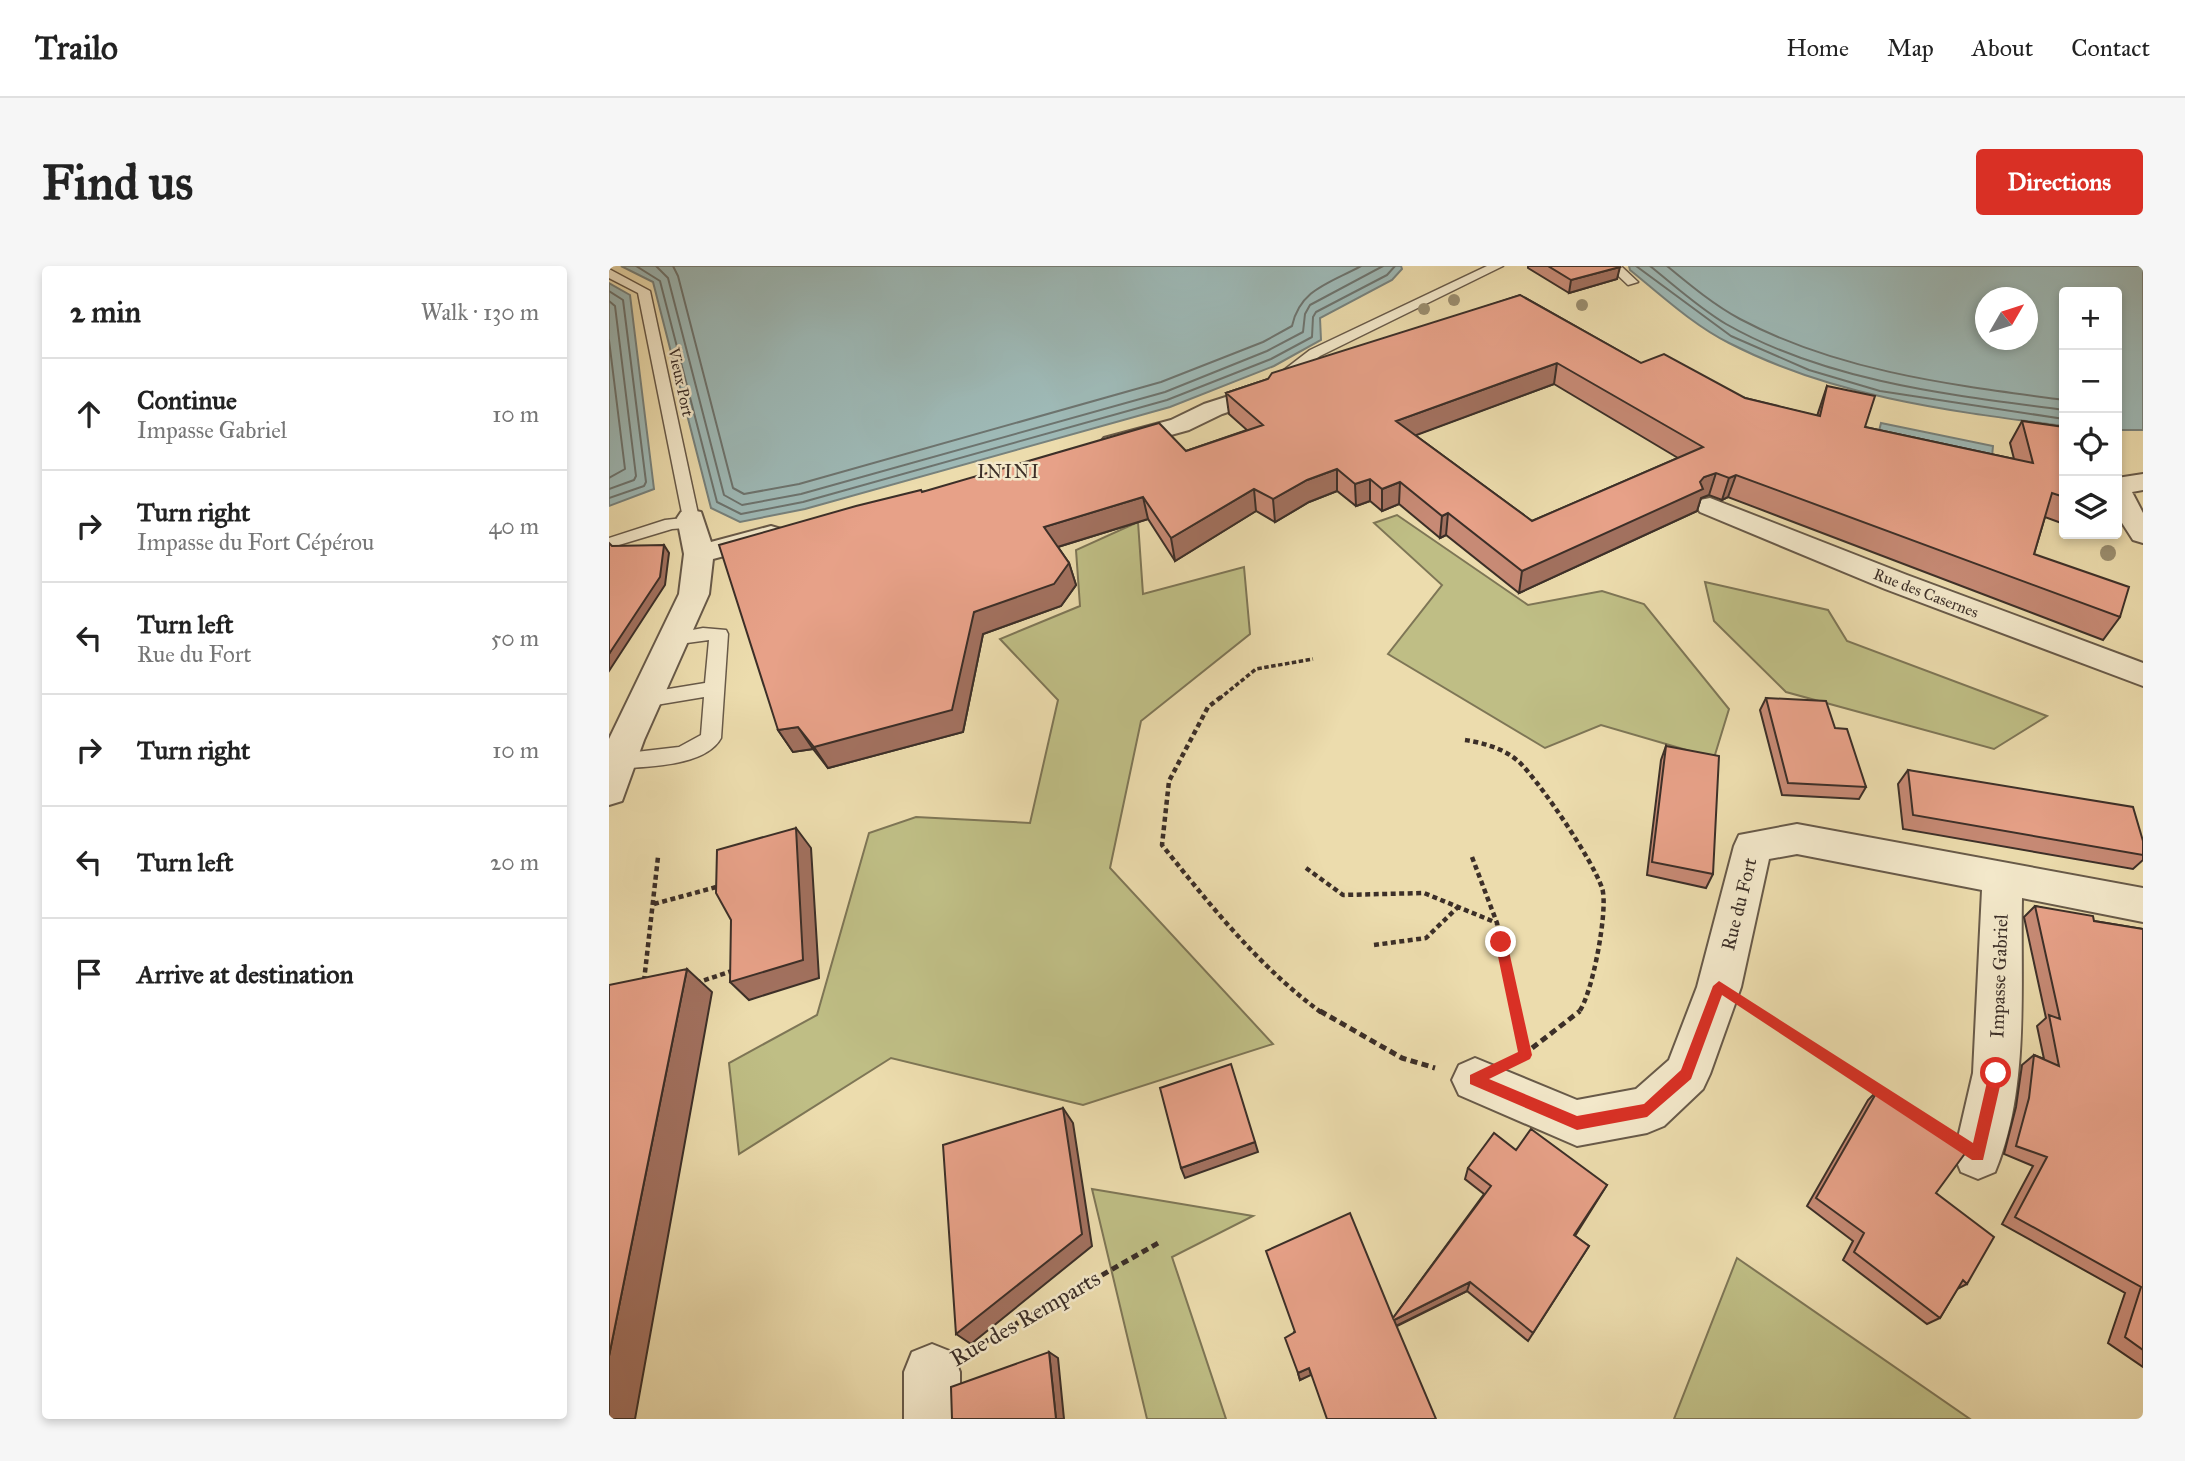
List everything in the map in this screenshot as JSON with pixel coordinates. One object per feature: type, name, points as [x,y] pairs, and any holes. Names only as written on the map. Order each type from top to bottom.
[{"type":"street","points":[[1087,450],[1181,425],[1213,409],[1260,393]]},
{"type":"street","points":[[2143,482],[2129,483],[2118,489],[2120,499],[2143,534]]},
{"type":"street","name":"Rue des Casernes","points":[[1710,506],[1896,582],[2143,675]]},
{"type":"street","points":[[614,776],[644,700],[694,594],[699,554],[692,520]]},
{"type":"street","points":[[699,554],[793,529]]},
{"type":"street","name":"Rue du Fort","points":[[1475,1080],[1577,1123],[1647,1110],[1687,1074],[1719,986],[1753,846],[1797,839],[2143,905]]},
{"type":"street","name":"Impasse Gabriel","points":[[1977,1155],[1996,1073],[2002,880]]},
{"type":"lane","points":[[1260,393],[1315,353],[1497,266]]},
{"type":"lane","points":[[1614,266],[1632,282]]},
{"type":"lane","name":"Vieux Port","points":[[609,273],[644,291],[692,520]]},
{"type":"lane","points":[[609,542],[692,520]]},
{"type":"lane","points":[[614,776],[703,746],[711,738],[719,634],[673,639]]},
{"type":"lane","points":[[644,700],[715,688]]},
{"type":"path","points":[[1313,659],[1256,669],[1208,707],[1169,781],[1162,845],[1200,892],[1288,988],[1333,1021],[1402,1058],[1475,1080],[1525,1055],[1581,1011],[1598,957],[1603,890],[1574,837],[1522,764],[1488,744],[1465,740]]},
{"type":"path","points":[[643,986],[658,857]]},
{"type":"path","points":[[1472,857],[1497,923],[1525,1055]]},
{"type":"path","points":[[1306,868],[1343,895],[1424,893],[1497,923]]},
{"type":"path","points":[[654,904],[721,886]]},
{"type":"path","points":[[1374,945],[1426,938],[1459,906]]},
{"type":"path","points":[[689,985],[737,970]]},
{"type":"path","points":[[1719,986],[1888,1096]]},
{"type":"path","name":"Rue des Remparts","points":[[932,1395],[1160,1241]]},
{"type":"shaded area","points":[[1397,515],[1528,605],[1602,591],[1644,604],[1729,709],[1714,758],[1601,725],[1545,748],[1388,654],[1442,585],[1374,523]]},
{"type":"shaded area","points":[[1138,522],[1143,594],[1244,567],[1250,634],[1141,721],[1110,868],[1273,1044],[1083,1105],[891,1058],[739,1154],[729,1063],[817,1015],[869,833],[916,817],[1030,823],[1058,700],[1000,639],[1080,606],[1076,550]]},
{"type":"shaded area","points":[[1705,582],[1828,610],[1847,641],[2047,716],[1994,749],[1786,692],[1714,621]]},
{"type":"shaded area","points":[[1092,1189],[1253,1216],[1172,1257],[1226,1419],[1147,1419]]},
{"type":"shaded area","points":[[1737,1258],[1970,1419],[1674,1419]]},
{"type":"water","points":[[621,266],[1401,266],[1402,269],[1392,280],[1320,318],[1321,340],[1274,366],[1170,407],[805,509],[740,522],[711,508],[653,282]]},
{"type":"water","points":[[1629,266],[2143,266],[2143,430],[2122,430],[2122,287],[2059,287],[2059,425],[1893,399],[1809,377],[1729,343],[1678,309],[1630,270]]},
{"type":"water","points":[[609,283],[630,295],[654,489],[609,506]]},
{"type":"water","points":[[1881,423],[1993,446],[1991,467],[1876,443]]},
{"type":"building","points":[[1548,266],[1619,266],[1620,267],[1571,280]]},
{"type":"building","points":[[1520,295],[1641,363],[1664,354],[1745,398],[1820,416],[1827,386],[1875,396],[1865,427],[2033,463],[2022,421],[2059,426],[2059,495],[2052,493],[2034,554],[2129,587],[2120,617],[1736,475],[1729,478],[1716,473],[1704,477],[1700,482],[1703,489],[1522,571],[1448,513],[1442,516],[1400,482],[1382,489],[1370,479],[1355,484],[1337,469],[1307,480],[1273,499],[1254,489],[1171,538],[1143,497],[1044,527],[1069,563],[1054,584],[974,612],[952,710],[814,747],[798,727],[778,730],[719,545],[856,506],[921,490],[922,492],[1159,423],[1186,451],[1263,425],[1226,393],[1268,379],[1272,373]],"holes":[[[1557,363],[1703,447],[1532,521],[1396,421]]]},
{"type":"building","points":[[609,543],[612,546],[664,545],[660,577],[609,654]]},
{"type":"building","points":[[1766,698],[1826,701],[1835,728],[1847,729],[1866,787],[1788,783]]},
{"type":"building","points":[[1666,746],[1719,756],[1713,874],[1652,862]]},
{"type":"building","points":[[1908,770],[2133,807],[2143,841],[2143,855],[1913,815]]},
{"type":"building","points":[[796,828],[803,960],[730,982],[731,920],[716,893],[717,850]]},
{"type":"building","points":[[2035,906],[2093,916],[2094,921],[2143,929],[2143,1350],[2125,1337],[2141,1287],[2015,1217],[2047,1157],[2016,1146],[2029,1098],[2034,1055],[2059,1066],[2049,1015],[2060,1019]]},
{"type":"building","points":[[687,969],[609,1356],[609,985]]},
{"type":"building","points":[[1231,1064],[1255,1142],[1181,1168],[1160,1088]]},
{"type":"building","points":[[1878,1090],[1964,1143],[1966,1152],[1936,1193],[1994,1237],[1967,1284],[1963,1280],[1940,1318],[1854,1252],[1864,1233],[1816,1198]]},
{"type":"building","points":[[1063,1108],[1082,1234],[956,1334],[943,1145]]},
{"type":"building","points":[[1531,1129],[1607,1185],[1574,1235],[1589,1246],[1533,1333],[1470,1282],[1394,1320],[1436,1419],[1327,1419],[1309,1368],[1298,1373],[1285,1338],[1295,1332],[1266,1251],[1350,1213],[1393,1318],[1491,1186],[1468,1168],[1494,1133],[1516,1150]]},
{"type":"building","points":[[1049,1352],[1056,1419],[952,1419],[951,1387]]},
{"type":"district","name":"ININI","points":[[1009,472]]},
{"type":"route","points":[[1501,942],[1525,1055],[1475,1080],[1577,1123],[1647,1110],[1687,1074],[1719,986],[1977,1155],[1996,1073]]}]
